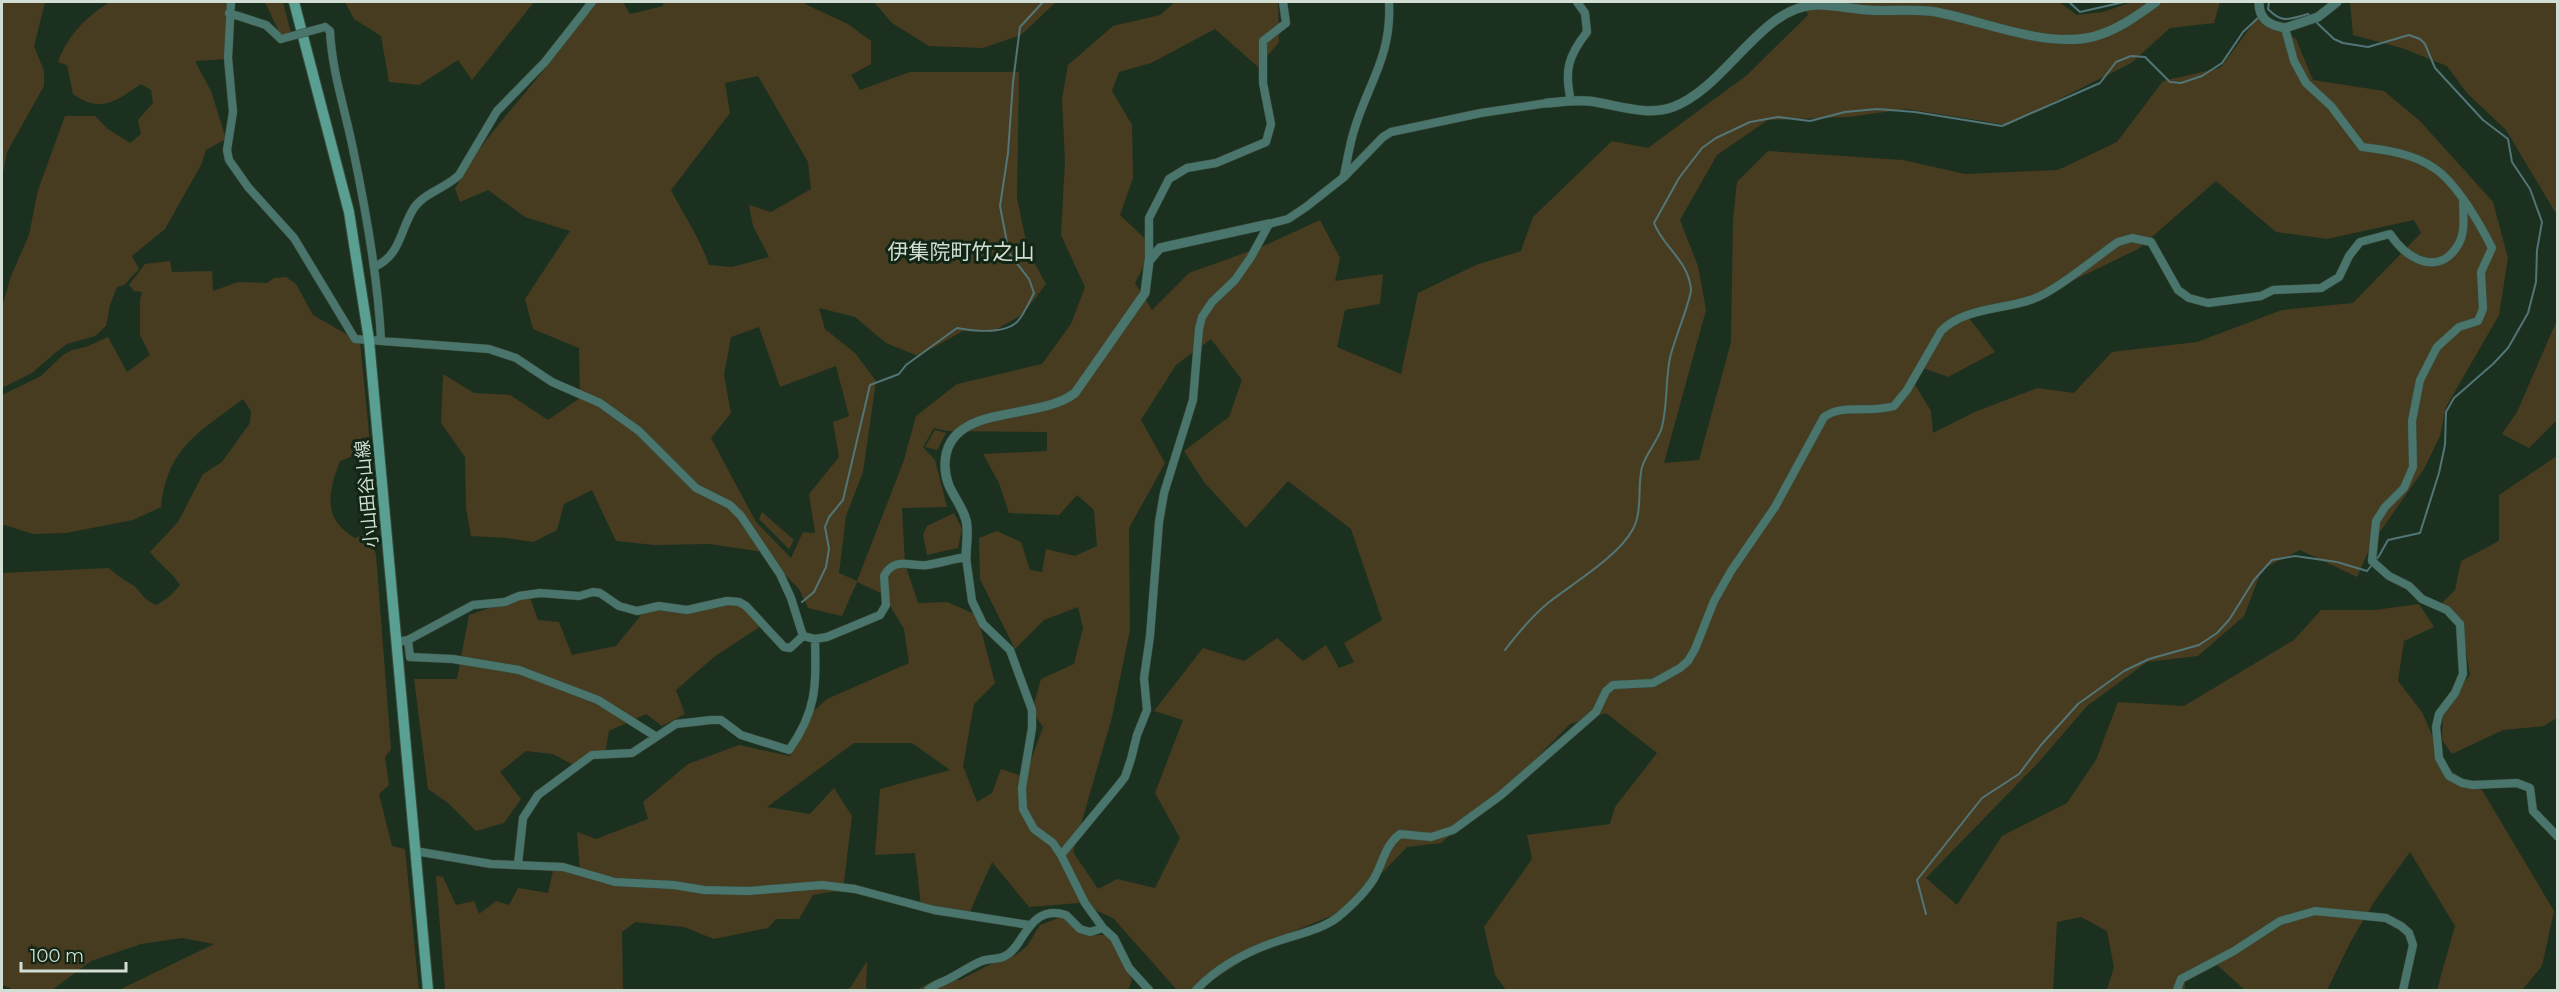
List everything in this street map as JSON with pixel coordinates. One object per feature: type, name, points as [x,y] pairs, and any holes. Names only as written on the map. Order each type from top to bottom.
[{"type":"main road","name":"小山田谷山線","points":[[294,2],[349,212],[375,340],[402,641],[415,851],[428,990]]},
{"type":"street","points":[[231,2],[229,76],[233,112],[227,150],[229,160],[248,187],[294,238],[355,339],[398,344],[471,346],[503,352],[552,382],[600,403],[639,431],[696,488],[729,505],[741,516],[780,574],[791,598],[803,636]]},
{"type":"street","points":[[374,267],[384,262],[396,249],[415,207],[459,175],[497,111],[545,62],[592,2]]},
{"type":"street","points":[[1149,990],[1129,968],[1114,938],[1102,928],[1085,903],[1053,843],[1034,829],[1023,808],[1022,788],[1032,728],[1032,710],[1010,650],[983,624],[972,601],[966,557],[966,519],[946,479],[946,453],[950,442],[959,430],[968,424],[1036,410],[1065,400],[1075,393],[1145,293],[1149,261],[1149,218],[1169,179],[1187,168],[1216,163],[1266,142],[1271,124],[1263,83],[1263,41],[1286,23],[1283,2]]},
{"type":"street","points":[[1344,177],[1353,134],[1388,43],[1389,2]]},
{"type":"street","points":[[1571,100],[1566,79],[1573,49],[1587,32],[1584,13],[1577,2]]},
{"type":"street","points":[[1149,261],[1160,248],[1169,245],[1288,219],[1344,177],[1383,137],[1391,132],[1472,115],[1571,100],[1651,110],[1674,107],[1699,93],[1723,73],[1761,32],[1798,7],[1818,4],[1869,10],[1932,11],[2038,36],[2069,39],[2091,37],[2109,31],[2140,14],[2156,2]]},
{"type":"street","points":[[2259,2],[2260,16],[2264,20],[2285,28],[2318,17],[2337,2]]},
{"type":"street","points":[[229,13],[266,25],[281,39],[325,27],[330,31],[332,60],[353,146],[374,267],[375,340]]},
{"type":"street","points":[[2285,28],[2294,61],[2306,83],[2331,106],[2362,147],[2389,150],[2425,162],[2437,169],[2463,199],[2480,224],[2492,248],[2481,272],[2483,309],[2478,321],[2459,327],[2437,347],[2420,380],[2412,420],[2413,467],[2404,488],[2385,507],[2376,522],[2374,563],[2389,576],[2409,586],[2422,599],[2447,610],[2460,624],[2463,674],[2461,682],[2439,714],[2436,726],[2439,758],[2450,776],[2462,783],[2473,785],[2517,783],[2530,788],[2533,811],[2558,837]]},
{"type":"street","points":[[1196,990],[1217,971],[1252,951],[1308,932],[1336,918],[1362,895],[1374,878],[1391,841],[1400,834],[1419,837],[1440,836],[1476,815],[1596,711],[1606,691],[1613,685],[1653,683],[1680,668],[1695,649],[1714,601],[1775,507],[1824,417],[1832,411],[1841,409],[1868,411],[1894,406],[1907,390],[1941,331],[1948,324],[1974,312],[2033,299],[2118,242],[2132,238],[2151,242],[2178,290],[2189,298],[2208,303],[2261,296],[2273,290],[2296,287],[2321,288],[2339,277],[2360,242],[2382,235],[2390,234],[2406,254],[2416,260],[2440,260],[2449,256],[2458,245],[2464,226],[2463,199]]},
{"type":"street","points":[[1061,855],[1125,777],[1131,759],[1146,710],[1144,678],[1164,493],[1192,400],[1202,316],[1212,302],[1235,280],[1269,224]]},
{"type":"street","points":[[803,636],[815,639],[880,615],[886,605],[884,576],[893,566],[901,562],[925,565],[966,557]]},
{"type":"street","points":[[656,736],[598,700],[519,670],[453,659],[410,657],[402,641],[473,605],[505,602],[519,596],[540,593],[579,596],[593,592],[628,610],[659,606],[687,610],[727,601],[739,602],[746,606],[784,647],[790,648],[803,636]]},
{"type":"street","points":[[518,864],[519,837],[523,818],[538,795],[592,755],[632,753],[676,724],[721,720],[741,735],[789,750],[803,731],[811,710],[816,686],[815,639]]},
{"type":"street","points":[[415,851],[491,864],[563,867],[615,882],[674,885],[725,891],[822,885],[855,889],[934,910],[1029,925]]},
{"type":"street","points":[[2177,990],[2181,980],[2234,951],[2280,921],[2315,911],[2386,918],[2409,933],[2413,945],[2403,990]]},
{"type":"street","points":[[928,990],[981,961],[1004,957],[1010,953],[1029,925],[1049,914],[1066,915],[1080,929],[1090,932],[1102,928]]},
{"type":"shaded area","points":[[2,2],[45,2],[34,46],[44,71],[44,86],[7,152],[2,179]]},
{"type":"shaded area","points":[[110,2],[227,2],[226,59],[195,61],[211,91],[226,139],[206,150],[201,165],[165,229],[132,256],[139,269],[124,285],[117,287],[110,305],[106,326],[95,336],[67,344],[32,373],[2,388],[2,307],[11,276],[29,235],[38,190],[65,116],[95,116],[108,129],[130,143],[141,134],[138,120],[153,103],[151,90],[141,84],[124,96],[108,103],[100,104],[83,100],[73,94],[67,65],[58,62],[72,35],[93,14]]},
{"type":"shaded area","points":[[265,2],[283,2],[291,33],[281,36]]},
{"type":"shaded area","points":[[345,2],[534,2],[472,80],[458,60],[419,85],[389,82],[381,36],[354,19]]},
{"type":"shaded area","points":[[623,2],[630,14],[663,6],[663,2],[807,2],[805,4],[848,24],[871,41],[871,64],[851,75],[860,90],[910,72],[1019,72],[1017,198],[1028,251],[1046,284],[1023,314],[992,332],[963,331],[918,356],[886,343],[855,317],[819,308],[825,329],[855,353],[876,381],[863,472],[846,516],[839,573],[857,581],[904,460],[916,416],[957,384],[1042,364],[1071,324],[1085,287],[1061,235],[1065,161],[1062,99],[1068,65],[1113,26],[1160,15],[1175,2],[1278,2],[1279,42],[1258,67],[1215,29],[1151,63],[1119,72],[1112,91],[1132,125],[1133,178],[1120,215],[1154,247],[1135,283],[1152,310],[1189,273],[1261,247],[1320,220],[1340,258],[1335,281],[1383,274],[1380,304],[1345,310],[1337,347],[1401,374],[1418,293],[1476,265],[1521,251],[1533,217],[1612,141],[1648,148],[1747,75],[1808,15],[1801,2],[2059,2],[2077,15],[2103,12],[2132,2],[2220,2],[2214,23],[2170,28],[2131,63],[2008,125],[1907,109],[1848,117],[1768,120],[1717,155],[1680,220],[1698,266],[1706,310],[1664,463],[1699,460],[1731,342],[1733,219],[1737,182],[1768,151],[1903,160],[1965,174],[2058,170],[2117,142],[2163,81],[2220,68],[2261,13],[2296,39],[2313,80],[2384,91],[2420,121],[2493,202],[2508,258],[2499,315],[2446,407],[2440,436],[2424,469],[2372,543],[2357,577],[2300,550],[2262,569],[2244,616],[2198,656],[2147,662],[2087,706],[2038,763],[1926,878],[1957,905],[2002,836],[2067,803],[2096,760],[2118,702],[2184,706],[2294,640],[2321,610],[2375,610],[2419,604],[2434,627],[2404,641],[2398,681],[2422,712],[2447,769],[2482,790],[2554,911],[2542,966],[2522,990],[2437,990],[2455,926],[2410,852],[2374,902],[2351,941],[2327,990],[2245,990],[2217,965],[2185,981],[2185,990],[2107,990],[2114,967],[2107,931],[2081,917],[2057,922],[2053,990],[1506,990],[1495,975],[1484,927],[1532,859],[1527,835],[1610,824],[1615,807],[1657,753],[1606,713],[1570,724],[1510,785],[1441,843],[1407,847],[1346,910],[1277,938],[1198,990],[1177,990],[1113,918],[1079,903],[1029,907],[992,862],[969,914],[921,906],[915,853],[875,855],[880,789],[950,770],[912,743],[854,743],[767,807],[810,814],[834,788],[852,816],[843,890],[813,895],[799,919],[776,919],[768,928],[714,939],[684,927],[635,922],[622,932],[623,990],[445,990],[436,876],[443,877],[456,905],[474,901],[479,914],[496,901],[509,905],[518,888],[548,893],[554,867],[580,873],[577,832],[596,839],[648,819],[643,802],[688,764],[739,745],[790,756],[806,718],[827,699],[909,663],[904,629],[883,594],[857,582],[842,616],[808,608],[799,589],[763,552],[710,544],[654,545],[616,541],[592,490],[564,504],[557,530],[533,542],[471,536],[466,508],[465,457],[441,423],[443,374],[474,393],[510,395],[548,420],[580,398],[579,348],[533,329],[525,299],[570,231],[525,217],[488,190],[460,202],[455,189],[481,146],[558,53],[593,4]],"holes":[[[758,76],[808,162],[811,189],[771,212],[749,205],[753,226],[769,257],[732,267],[709,265],[671,190],[730,113],[725,83]],[[2216,181],[2276,232],[2327,239],[2414,220],[2421,233],[2353,303],[2282,310],[2197,342],[2112,352],[2074,393],[2037,388],[1977,411],[1933,433],[1931,411],[1914,383],[1921,367],[1948,377],[1995,352],[1969,318],[2022,305],[2138,249]],[[759,327],[780,387],[836,366],[849,416],[833,422],[839,457],[809,494],[815,533],[803,532],[791,558],[756,522],[711,438],[731,413],[724,375],[731,337]],[[1211,339],[1242,380],[1229,417],[1184,451],[1204,482],[1246,528],[1288,481],[1351,529],[1382,620],[1344,643],[1354,662],[1339,668],[1326,645],[1303,661],[1277,638],[1244,661],[1203,648],[1154,711],[1183,720],[1155,793],[1180,838],[1155,888],[1117,879],[1098,889],[1073,852],[1112,717],[1130,630],[1129,528],[1165,463],[1141,420],[1176,365]],[[934,428],[947,431],[1047,432],[1047,451],[983,454],[999,483],[1009,513],[1059,515],[1077,495],[1094,510],[1097,546],[1075,556],[1046,549],[1042,572],[1030,570],[1021,542],[997,531],[979,538],[980,579],[1015,649],[1044,620],[1078,607],[1083,628],[1074,664],[1041,679],[1032,711],[1043,727],[1025,777],[1001,769],[992,793],[977,802],[963,766],[974,704],[995,683],[977,615],[947,602],[918,603],[905,564],[902,508],[947,507],[935,460],[923,447]]]},
{"type":"shaded area","points":[[874,2],[1056,2],[1021,35],[983,48],[929,46],[892,23]]},
{"type":"shaded area","points":[[2350,2],[2557,2],[2557,215],[2506,130],[2467,93],[2447,66],[2402,48],[2353,35]]},
{"type":"shaded area","points":[[170,261],[172,272],[212,271],[213,291],[238,282],[267,283],[274,278],[286,277],[296,284],[313,315],[360,342],[372,464],[353,456],[340,461],[333,483],[331,504],[337,522],[344,531],[355,538],[369,533],[376,555],[391,749],[385,757],[389,785],[379,794],[392,846],[405,849],[419,990],[119,990],[214,944],[182,938],[141,944],[91,961],[52,990],[15,990],[2,985],[2,573],[109,568],[134,586],[146,599],[157,605],[180,585],[150,552],[178,522],[203,474],[222,462],[250,423],[251,411],[243,399],[188,443],[170,470],[161,507],[133,520],[66,533],[33,534],[5,525],[2,527],[2,395],[41,376],[63,355],[72,350],[86,347],[108,337],[127,372],[150,355],[140,335],[142,292],[134,291],[129,285],[145,264]]},
{"type":"shaded area","points":[[2557,320],[2557,420],[2529,448],[2502,434],[2517,412]]},
{"type":"shaded area","points":[[935,430],[946,433],[937,450],[925,447]]},
{"type":"shaded area","points":[[2557,456],[2557,718],[2544,726],[2503,730],[2452,754],[2442,740],[2443,709],[2470,675],[2462,626],[2442,603],[2455,590],[2461,561],[2499,541],[2499,495]]},
{"type":"shaded area","points":[[762,512],[794,540],[789,549],[759,519]]},
{"type":"shaded area","points":[[954,513],[962,529],[958,548],[927,555],[923,535],[927,526]]},
{"type":"shaded area","points":[[529,595],[538,620],[559,622],[572,655],[616,646],[646,609],[692,607],[728,600],[749,605],[761,626],[714,657],[676,690],[685,714],[662,726],[646,714],[609,731],[605,753],[577,767],[553,754],[526,751],[500,772],[521,799],[504,823],[476,831],[448,803],[428,789],[414,679],[457,679],[469,615]]},
{"type":"shaded area","points":[[1072,917],[1089,935],[1110,935],[1132,980],[1128,990],[916,990],[939,978],[960,980],[993,963],[1016,955],[1027,946],[1040,925],[1059,918]]},
{"type":"shaded area","points":[[867,961],[866,988],[869,990],[840,990],[850,988]]},
{"type":"waterway","points":[[802,602],[814,592],[826,567],[829,549],[825,527],[829,517],[843,500],[870,385],[899,374],[906,365],[957,328],[988,331],[1011,326],[1022,316],[1034,293],[1029,279],[1009,253],[1000,206],[1008,153],[1020,27],[1043,2]]},
{"type":"waterway","points":[[2069,2],[2080,12],[2124,2]]},
{"type":"waterway","points":[[2269,2],[2268,9],[2278,17],[2291,19],[2308,14],[2311,17]]},
{"type":"waterway","points":[[1505,650],[1542,608],[1617,549],[1636,522],[1642,467],[1661,430],[1665,413],[1670,358],[1691,289],[1685,270],[1654,223],[1679,178],[1702,148],[1716,138],[1750,122],[1778,117],[1810,121],[1845,112],[1877,109],[1915,112],[2002,126],[2100,83],[2116,62],[2131,56],[2145,57],[2170,82],[2181,83],[2202,76],[2222,63],[2243,32],[2259,17]]},
{"type":"waterway","points":[[1926,914],[1917,880],[1982,798],[2019,774],[2041,745],[2078,704],[2124,671],[2149,659],[2199,645],[2217,633],[2229,620],[2254,580],[2272,560],[2295,556],[2337,562],[2367,571],[2388,540],[2420,533],[2439,473],[2445,445],[2446,412],[2454,398],[2508,348],[2528,313],[2536,282],[2537,250],[2542,222],[2530,189],[2512,162],[2508,139],[2483,120],[2435,68],[2425,44],[2420,39],[2409,35],[2368,47],[2343,43],[2334,39],[2315,21]]},
{"type":"district","name":"伊集院町竹之山","points":[[961,251]]}]
